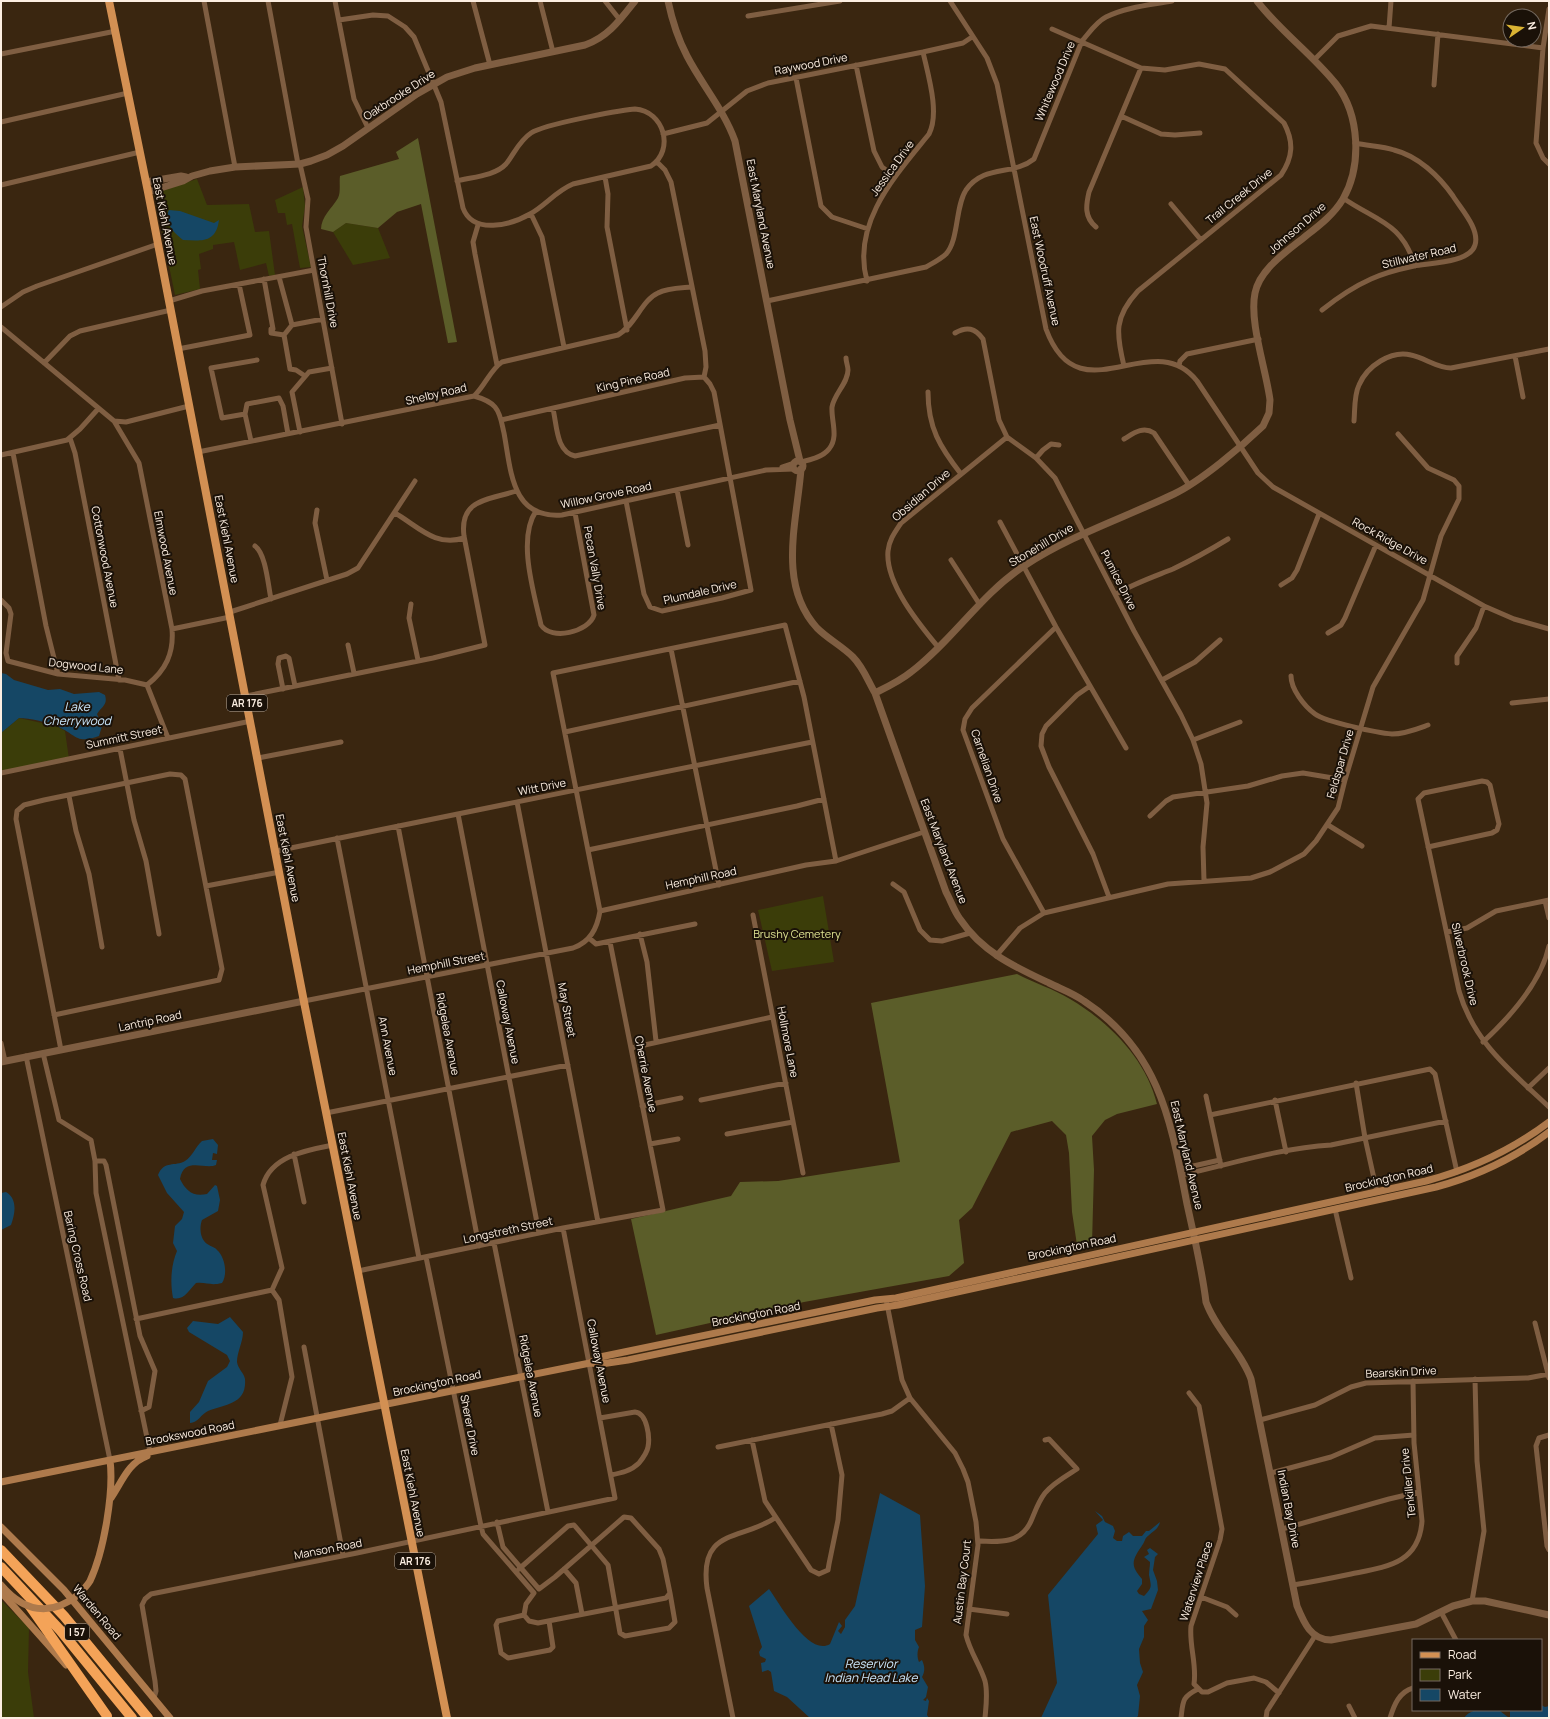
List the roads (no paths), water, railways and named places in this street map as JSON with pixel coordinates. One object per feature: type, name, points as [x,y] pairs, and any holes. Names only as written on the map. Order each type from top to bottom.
[{"type":"highway","name":"I 57","points":[[1,1550],[64,1616],[148,1718]]},
{"type":"highway","name":"I 57","points":[[1,1567],[14,1579],[60,1630],[132,1718]]},
{"type":"highway","points":[[14,1579],[21,1594],[40,1618],[108,1717]]},
{"type":"main road","name":"East Kiehl Avenue","points":[[110,1],[251,721],[304,1001],[447,1718]]},
{"type":"main road","name":"Brockington Road","points":[[384,1405],[590,1363],[601,1364],[622,1361],[1377,1192],[1457,1172],[1506,1150],[1549,1122]]},
{"type":"main road","name":"Brockington Road","points":[[886,1303],[1195,1240],[1424,1190],[1460,1180],[1506,1159],[1549,1132]]},
{"type":"main road","name":"Brookswood Road","points":[[1,1482],[384,1405]]},
{"type":"main road","points":[[109,1501],[130,1467],[140,1458],[160,1450]]},
{"type":"main road","points":[[1,1585],[21,1603],[36,1609],[68,1604],[89,1583],[93,1572],[112,1485],[110,1460]]},
{"type":"main road","name":"Warden Road","points":[[1,1526],[60,1586],[170,1718]]},
{"type":"main road","points":[[1,1592],[69,1669],[108,1717]]},
{"type":"street","points":[[204,1],[235,167]]},
{"type":"street","name":"Thornhill Drive","points":[[268,1],[299,164],[306,185],[308,205],[306,227],[342,424]]},
{"type":"street","points":[[335,1],[354,98],[368,128]]},
{"type":"street","points":[[473,1],[490,64]]},
{"type":"street","points":[[540,1],[553,52]]},
{"type":"street","points":[[605,1],[620,20]]},
{"type":"street","name":"Oakbrooke Drive","points":[[146,182],[181,176],[186,177],[235,167],[299,164],[327,155],[434,84],[460,72],[490,64],[585,45],[599,40],[609,32],[635,1]]},
{"type":"street","name":"East Maryland Avenue","points":[[668,1],[672,19],[687,57],[722,112],[731,132],[739,158],[798,465],[799,482],[792,565],[795,589],[807,614],[818,628],[853,657],[862,668],[875,694],[946,892],[959,919],[970,933],[996,956],[1084,1001],[1121,1032],[1141,1058],[1162,1097],[1170,1123],[1193,1232]]},
{"type":"street","points":[[748,16],[840,1]]},
{"type":"street","name":"East Woodruff Avenue","points":[[950,1],[987,58],[997,84],[1046,329],[1051,343],[1060,356],[1073,366],[1088,370],[1107,370],[1146,361],[1161,361],[1187,370],[1197,381],[1240,445]]},
{"type":"street","name":"Whitewood Drive","points":[[1014,168],[1026,165],[1034,159],[1082,41],[1105,18],[1122,12],[1172,1]]},
{"type":"street","name":"Johnson Drive","points":[[1240,445],[1263,426],[1269,412],[1270,400],[1268,386],[1255,322],[1255,292],[1263,276],[1275,261],[1322,223],[1343,198],[1355,166],[1355,144],[1351,116],[1343,96],[1336,85],[1314,60],[1272,20],[1257,1]]},
{"type":"street","points":[[1389,28],[1391,1]]},
{"type":"street","points":[[1549,8],[1543,48],[1536,143],[1543,158],[1549,164]]},
{"type":"street","points":[[339,20],[373,15],[388,16],[398,21],[414,37],[434,84],[444,115],[457,181],[464,212],[471,221],[478,224],[494,225],[515,220],[531,214],[561,190],[583,181],[645,168],[657,162],[663,146],[663,134],[660,124],[653,115],[644,110],[635,109],[544,127],[526,137],[504,165],[499,169],[486,174],[457,181]]},
{"type":"street","points":[[1314,60],[1338,36],[1345,32],[1371,26],[1543,48]]},
{"type":"street","name":"Trail Creek Drive","points":[[1052,29],[1141,68],[1164,70],[1199,64],[1225,69],[1284,123],[1289,133],[1291,154],[1288,164],[1281,175],[1138,291],[1123,310],[1118,330],[1118,341],[1124,366]]},
{"type":"street","points":[[1,54],[116,31]]},
{"type":"street","points":[[1434,85],[1438,34]]},
{"type":"street","name":"Raywood Drive","points":[[663,134],[700,126],[714,119],[747,91],[768,83],[963,43],[972,37]]},
{"type":"street","name":"Jessica Drive","points":[[867,281],[863,255],[868,229],[881,198],[895,177],[929,134],[933,124],[933,106],[923,52]]},
{"type":"street","points":[[856,65],[874,151],[882,167],[895,177]]},
{"type":"street","points":[[1096,227],[1089,221],[1087,214],[1086,205],[1089,192],[1141,68]]},
{"type":"street","points":[[796,78],[821,206],[832,217],[868,229]]},
{"type":"street","points":[[1,122],[128,93]]},
{"type":"street","points":[[1121,116],[1161,134],[1175,135],[1200,133]]},
{"type":"street","name":"Stillwater Road","points":[[1322,310],[1351,289],[1372,279],[1414,266],[1439,263],[1468,254],[1475,244],[1474,228],[1446,187],[1432,171],[1412,157],[1395,150],[1355,144]]},
{"type":"street","points":[[1,184],[140,152]]},
{"type":"street","points":[[657,162],[665,170],[671,182],[706,360],[704,377],[713,389],[730,479]]},
{"type":"street","points":[[767,301],[926,268],[948,252],[962,199],[971,184],[982,176],[993,171],[1014,168]]},
{"type":"street","name":"Oakbrooke Drive","points":[[148,192],[183,181],[186,177]]},
{"type":"street","points":[[605,177],[608,194],[607,227],[627,330]]},
{"type":"street","points":[[1343,198],[1397,231],[1410,251],[1414,266]]},
{"type":"street","points":[[1171,204],[1201,240]]},
{"type":"street","points":[[531,214],[542,237],[564,347]]},
{"type":"street","points":[[478,224],[474,242],[475,254],[498,365],[508,359],[618,335],[627,330],[649,298],[656,294],[691,287]]},
{"type":"street","points":[[1,307],[24,291],[158,244]]},
{"type":"street","points":[[169,301],[202,291],[314,270]]},
{"type":"street","points":[[279,277],[292,325]]},
{"type":"street","points":[[264,279],[273,329],[271,329],[271,333],[284,334]]},
{"type":"street","points":[[178,349],[250,335],[239,284]]},
{"type":"street","points":[[44,363],[70,336],[80,331],[171,310]]},
{"type":"street","points":[[284,334],[292,325],[323,319]]},
{"type":"street","points":[[1,327],[114,421],[126,422],[189,406]]},
{"type":"street","name":"Pumice Drive","points":[[955,333],[962,329],[972,328],[978,332],[983,339],[999,420],[1007,437],[1036,458],[1055,478],[1134,631],[1162,680],[1193,740],[1207,792],[1207,816],[1203,848],[1204,881]]},
{"type":"street","points":[[284,334],[290,369],[296,370],[305,376]]},
{"type":"street","points":[[1179,366],[1183,357],[1187,354],[1259,339]]},
{"type":"street","points":[[1354,421],[1358,386],[1368,372],[1385,358],[1408,354],[1440,366],[1452,368],[1549,349]]},
{"type":"street","points":[[1514,356],[1523,397]]},
{"type":"street","points":[[798,465],[814,459],[829,450],[833,442],[835,432],[832,407],[834,398],[845,381],[848,371],[846,358]]},
{"type":"street","points":[[245,414],[222,418],[211,368],[258,360]]},
{"type":"street","name":"Shelby Road","points":[[198,452],[474,396],[498,365]]},
{"type":"street","points":[[300,432],[292,392],[309,372],[332,368]]},
{"type":"street","name":"King Pine Road","points":[[501,420],[685,378],[704,377]]},
{"type":"street","points":[[928,392],[928,409],[935,436],[961,474]]},
{"type":"street","points":[[474,396],[495,407],[501,420]]},
{"type":"street","points":[[251,441],[245,414],[247,404],[279,398],[283,406],[288,434]]},
{"type":"street","points":[[553,408],[561,446],[565,453],[575,456],[720,425]]},
{"type":"street","points":[[1,455],[70,438],[98,409]]},
{"type":"street","name":"Willow Grove Road","points":[[501,420],[516,491],[524,503],[536,511],[557,516],[798,465]]},
{"type":"street","name":"Elmwood Avenue","points":[[114,421],[136,456],[141,472],[172,629],[173,641],[167,663],[158,675],[147,685]]},
{"type":"street","points":[[1124,439],[1138,430],[1148,430],[1154,433],[1189,486]]},
{"type":"street","name":"Feldspar Drive","points":[[996,956],[1020,928],[1044,913],[1168,884],[1251,878],[1270,872],[1304,854],[1328,825],[1338,808],[1344,780],[1373,686],[1417,612],[1431,575],[1441,536],[1459,499],[1459,486],[1454,480],[1428,468],[1398,434]]},
{"type":"street","name":"Obsidian Drive","points":[[938,647],[924,630],[893,581],[888,551],[890,541],[901,523],[1007,437]]},
{"type":"street","name":"Cottonwood Avenue","points":[[70,438],[75,453],[119,680]]},
{"type":"street","points":[[1036,458],[1043,450],[1052,444],[1059,445]]},
{"type":"street","name":"Stonehill Drive","points":[[875,694],[911,672],[980,605],[1023,566],[1083,533],[1175,494],[1189,486],[1240,445]]},
{"type":"street","name":"Rock Ridge Drive","points":[[1240,445],[1258,473],[1273,487],[1484,606],[1514,619],[1549,629]]},
{"type":"street","points":[[13,453],[46,626],[58,674]]},
{"type":"street","name":"Plumdale Drive","points":[[626,502],[648,605],[654,610],[662,611],[696,604],[751,590],[730,479]]},
{"type":"street","points":[[172,629],[230,615],[271,599],[348,574],[358,568],[415,481]]},
{"type":"street","points":[[677,490],[688,545]]},
{"type":"street","points":[[246,696],[485,645],[464,538],[464,520],[474,504],[487,498],[516,491]]},
{"type":"street","points":[[317,510],[315,523],[327,580]]},
{"type":"street","name":"Pecan Vally Drive","points":[[536,511],[527,535],[529,565],[541,624],[546,631],[556,634],[585,628],[590,623],[594,615],[574,513]]},
{"type":"street","points":[[395,513],[441,540],[450,541],[464,538]]},
{"type":"street","points":[[1281,585],[1288,582],[1297,570],[1320,514]]},
{"type":"street","points":[[1000,522],[1056,627],[1126,748]]},
{"type":"street","points":[[1116,594],[1145,579],[1172,569],[1201,555],[1228,539]]},
{"type":"street","points":[[1328,633],[1341,624],[1345,618],[1376,545]]},
{"type":"street","points":[[255,546],[260,550],[263,557],[271,599]]},
{"type":"street","points":[[950,560],[980,605]]},
{"type":"street","points":[[1,600],[9,608],[11,614],[6,653],[8,661],[1,664]]},
{"type":"street","points":[[411,604],[409,618],[418,660]]},
{"type":"street","points":[[1457,663],[1457,656],[1476,628],[1484,606]]},
{"type":"street","points":[[695,924],[596,944],[589,938],[596,928],[600,911],[554,673],[785,625],[800,682],[836,861]]},
{"type":"street","name":"Carnelian Drive","points":[[1044,913],[1003,839],[963,730],[965,720],[972,708],[1056,627]]},
{"type":"street","points":[[1162,680],[1195,662],[1220,640]]},
{"type":"street","points":[[348,645],[354,673]]},
{"type":"street","points":[[671,649],[719,885]]},
{"type":"street","points":[[283,689],[278,664],[279,658],[282,656],[289,658],[295,686]]},
{"type":"street","name":"Dogwood Lane","points":[[8,661],[58,674],[133,681],[147,685]]},
{"type":"street","points":[[1291,676],[1291,684],[1315,714],[1325,719],[1391,734],[1404,733],[1428,725]]},
{"type":"street","points":[[565,732],[800,682]]},
{"type":"street","points":[[147,685],[168,738]]},
{"type":"street","points":[[1090,686],[1077,695],[1046,726],[1042,734],[1041,746],[1093,854],[1109,897]]},
{"type":"street","points":[[1512,703],[1549,699]]},
{"type":"street","name":"Summitt Street","points":[[1,773],[251,721]]},
{"type":"street","points":[[1193,740],[1240,722]]},
{"type":"street","points":[[258,758],[342,742]]},
{"type":"street","name":"Witt Drive","points":[[276,851],[812,742]]},
{"type":"street","points":[[120,749],[135,828],[146,861],[159,934]]},
{"type":"street","points":[[1150,816],[1166,801],[1173,797],[1248,786],[1282,776],[1302,773],[1344,780]]},
{"type":"street","points":[[54,1015],[219,980],[222,973],[184,777],[175,774],[24,805],[17,811],[16,822],[54,1015],[61,1050]]},
{"type":"street","name":"Silverbrook Drive","points":[[1428,847],[1492,833],[1497,830],[1499,824],[1490,785],[1487,782],[1482,781],[1424,793],[1418,800],[1428,847],[1463,1004],[1483,1042],[1549,1107]]},
{"type":"street","points":[[69,796],[76,831],[89,874],[102,947]]},
{"type":"street","points":[[588,850],[824,799]]},
{"type":"street","name":"May Street","points":[[517,802],[598,1222]]},
{"type":"street","name":"Calloway Avenue","points":[[458,814],[539,1233]]},
{"type":"street","points":[[1328,825],[1362,846]]},
{"type":"street","name":"Ridgelea Avenue","points":[[398,826],[479,1246]]},
{"type":"street","name":"Hemphill Road","points":[[600,911],[813,864],[836,861],[924,832]]},
{"type":"street","name":"Ann Avenue","points":[[337,838],[419,1258]]},
{"type":"street","points":[[206,886],[280,872]]},
{"type":"street","points":[[893,884],[904,892],[920,930],[930,940],[942,941],[970,933]]},
{"type":"street","points":[[1447,932],[1467,928],[1496,911],[1547,901],[1549,918]]},
{"type":"street","name":"Hollmore Lane","points":[[753,915],[803,1173]]},
{"type":"street","points":[[640,934],[647,962],[656,1041]]},
{"type":"street","name":"Hemphill Street","points":[[304,1001],[546,954],[577,947],[589,938]]},
{"type":"street","name":"Cherrie Avenue","points":[[610,942],[663,1210]]},
{"type":"street","points":[[1483,1042],[1504,1021],[1526,994],[1536,976],[1549,946]]},
{"type":"street","name":"Lantrip Road","points":[[3,1061],[304,1001]]},
{"type":"street","points":[[631,1048],[656,1041],[772,1017]]},
{"type":"street","points":[[1,1044],[3,1061]]},
{"type":"street","points":[[43,1053],[59,1120],[91,1140],[95,1161],[96,1193],[150,1452]]},
{"type":"street","name":"Baring Cross Road","points":[[26,1056],[110,1460]]},
{"type":"street","points":[[326,1113],[568,1065]]},
{"type":"street","points":[[1528,1088],[1549,1068]]},
{"type":"street","points":[[1210,1115],[1356,1083],[1428,1069],[1433,1070],[1457,1172]]},
{"type":"street","points":[[701,1100],[786,1083]]},
{"type":"street","points":[[1356,1083],[1365,1138],[1377,1192]]},
{"type":"street","points":[[1206,1096],[1221,1166]]},
{"type":"street","points":[[642,1106],[682,1098]]},
{"type":"street","points":[[1275,1100],[1286,1152]]},
{"type":"street","points":[[1181,1172],[1221,1166],[1446,1121]]},
{"type":"street","points":[[727,1134],[793,1122]]},
{"type":"street","points":[[650,1144],[678,1139]]},
{"type":"street","points":[[272,1290],[282,1268],[263,1185],[266,1175],[287,1157],[333,1145]]},
{"type":"street","points":[[294,1154],[304,1202]]},
{"type":"street","points":[[1181,1172],[1220,1160]]},
{"type":"street","points":[[95,1161],[104,1161],[106,1165],[140,1336],[155,1371],[149,1406],[141,1411]]},
{"type":"street","points":[[1335,1209],[1351,1278]]},
{"type":"street","name":"Longstreth Street","points":[[358,1271],[563,1228],[663,1210]]},
{"type":"street","name":"Calloway Avenue","points":[[563,1228],[615,1498]]},
{"type":"street","name":"Indian Bay Drive","points":[[1193,1232],[1210,1310],[1249,1372],[1300,1614],[1309,1630],[1315,1636]]},
{"type":"street","name":"Ridgelea Avenue","points":[[494,1243],[548,1512]]},
{"type":"street","name":"Sherer Drive","points":[[426,1257],[483,1534],[534,1593]]},
{"type":"street","points":[[136,1319],[272,1290]]},
{"type":"street","points":[[272,1290],[278,1300],[292,1377],[280,1425]]},
{"type":"street","name":"Austin Bay Court","points":[[886,1303],[902,1380],[910,1398],[954,1453],[963,1469],[976,1522],[978,1541],[966,1635],[968,1646],[984,1680],[987,1692],[984,1718]]},
{"type":"street","points":[[1535,1323],[1549,1376]]},
{"type":"street","points":[[304,1347],[343,1555]]},
{"type":"street","name":"Bearskin Drive","points":[[1260,1420],[1315,1405],[1358,1385],[1374,1382],[1528,1378],[1549,1376]]},
{"type":"street","points":[[1472,1601],[1484,1531],[1477,1461],[1475,1379]]},
{"type":"street","name":"Tenkiller Drive","points":[[1293,1585],[1387,1567],[1405,1557],[1415,1546],[1421,1531],[1414,1435],[1413,1381]]},
{"type":"street","name":"Waterview Place","points":[[1189,1393],[1199,1406],[1221,1520],[1220,1540],[1191,1626],[1190,1638],[1195,1667],[1194,1684],[1198,1689]]},
{"type":"street","points":[[718,1447],[892,1411],[910,1398]]},
{"type":"street","points":[[600,1418],[635,1412],[641,1414],[644,1418],[648,1444],[643,1458],[629,1470],[611,1475]]},
{"type":"street","points":[[752,1440],[765,1501],[810,1570],[819,1574],[828,1570],[838,1520],[842,1474],[830,1424]]},
{"type":"street","points":[[1549,1434],[1539,1438],[1536,1446],[1547,1546],[1549,1550]]},
{"type":"street","points":[[1271,1473],[1331,1457],[1375,1438],[1414,1435]]},
{"type":"street","points":[[978,1541],[1003,1542],[1013,1540],[1023,1534],[1030,1523],[1039,1501],[1046,1492],[1077,1469],[1049,1439],[1045,1440]]},
{"type":"street","points":[[1282,1529],[1419,1492]]},
{"type":"street","name":"Manson Road","points":[[154,1698],[156,1692],[155,1681],[142,1615],[143,1602],[148,1596],[615,1498]]},
{"type":"street","points":[[516,1572],[568,1526],[574,1525],[592,1545],[608,1565],[620,1633],[625,1636],[669,1628],[675,1622],[663,1559],[658,1549],[631,1518],[624,1517],[592,1545],[564,1569],[534,1593],[526,1604],[524,1615]]},
{"type":"street","points":[[734,1718],[707,1588],[706,1566],[714,1547],[722,1540],[732,1534],[756,1529],[775,1518]]},
{"type":"street","points":[[497,1522],[501,1541],[507,1551],[539,1589]]},
{"type":"street","points":[[492,1545],[501,1541]]},
{"type":"street","points":[[501,1555],[507,1551]]},
{"type":"street","points":[[564,1569],[576,1583],[582,1614]]},
{"type":"street","points":[[524,1615],[530,1621],[538,1623],[666,1598],[670,1593]]},
{"type":"street","points":[[1201,1597],[1226,1607],[1236,1615]]},
{"type":"street","points":[[1266,1718],[1267,1711],[1280,1693],[1315,1636],[1331,1640],[1416,1624],[1461,1603],[1472,1601],[1485,1601],[1549,1616]]},
{"type":"street","points":[[969,1609],[1007,1614]]},
{"type":"street","points":[[1441,1612],[1455,1639]]},
{"type":"street","points":[[524,1615],[498,1622],[496,1625],[501,1653],[508,1658],[550,1650],[553,1647],[549,1621]]},
{"type":"street","points":[[1181,1718],[1183,1701],[1186,1695],[1198,1689],[1208,1692],[1227,1683],[1254,1678],[1266,1682],[1280,1693]]},
{"type":"street","points":[[1390,1718],[1397,1700],[1406,1691],[1412,1688]]},
{"type":"street","points":[[1349,1706],[1356,1718]]},
{"type":"water","points":[[169,210],[180,211],[214,223],[219,220],[215,233],[207,239],[196,241],[183,240],[173,231],[168,223],[167,219]]},
{"type":"water","name":"Lake Cherrywood","points":[[1,673],[6,674],[14,680],[48,690],[60,689],[74,694],[99,692],[105,695],[106,701],[97,714],[102,726],[99,736],[80,739],[63,729],[52,725],[33,719],[19,718],[1,733]]},
{"type":"water","points":[[213,1139],[218,1145],[217,1154],[213,1153],[212,1160],[217,1160],[216,1165],[190,1166],[182,1172],[180,1179],[187,1190],[198,1195],[207,1194],[215,1185],[217,1186],[220,1200],[218,1211],[202,1220],[201,1230],[204,1241],[220,1253],[224,1261],[225,1275],[222,1283],[196,1283],[189,1292],[177,1299],[173,1298],[172,1286],[173,1262],[177,1251],[173,1243],[175,1226],[182,1219],[184,1212],[167,1193],[158,1175],[163,1167],[181,1163],[188,1159],[202,1141]]},
{"type":"water","points":[[6,1192],[10,1195],[14,1203],[14,1216],[11,1225],[1,1230],[1,1193]]},
{"type":"water","points":[[230,1317],[243,1332],[237,1362],[245,1379],[243,1394],[234,1402],[208,1411],[195,1422],[190,1423],[190,1412],[199,1402],[208,1381],[227,1367],[230,1361],[227,1355],[189,1332],[187,1328],[193,1321],[218,1324]]},
{"type":"water","name":"Reservior Indian Head Lake","points":[[880,1493],[920,1515],[925,1586],[922,1627],[915,1630],[915,1640],[919,1647],[918,1660],[919,1662],[922,1660],[924,1667],[922,1677],[928,1687],[926,1697],[923,1700],[926,1701],[927,1698],[929,1701],[927,1715],[929,1718],[810,1718],[787,1697],[774,1691],[771,1672],[768,1670],[762,1672],[761,1663],[765,1662],[766,1659],[760,1656],[759,1652],[762,1647],[749,1606],[769,1589],[804,1636],[813,1643],[822,1646],[830,1644],[839,1622],[842,1626],[838,1631],[841,1634],[845,1627],[845,1620],[855,1606]]},
{"type":"water","points":[[1095,1511],[1102,1516],[1105,1522],[1113,1526],[1115,1531],[1113,1538],[1117,1541],[1122,1541],[1123,1536],[1129,1532],[1133,1536],[1142,1536],[1146,1531],[1149,1531],[1160,1522],[1157,1529],[1146,1538],[1134,1561],[1135,1569],[1142,1579],[1142,1584],[1137,1591],[1139,1594],[1144,1596],[1149,1590],[1151,1584],[1149,1575],[1150,1562],[1144,1557],[1149,1554],[1147,1550],[1150,1548],[1158,1554],[1155,1557],[1153,1570],[1157,1581],[1158,1590],[1151,1609],[1142,1611],[1148,1620],[1144,1626],[1144,1637],[1139,1649],[1140,1663],[1143,1672],[1137,1685],[1140,1696],[1138,1716],[1136,1718],[1041,1718],[1057,1683],[1048,1595],[1098,1534],[1096,1525],[1103,1520]]},
{"type":"water","points":[[1542,1706],[1545,1707],[1549,1706],[1549,1718],[1464,1718],[1470,1712],[1474,1711],[1500,1711],[1510,1717],[1510,1711],[1542,1711]]},
{"type":"park label","name":"Brushy Cemetery","points":[[797,934]]}]
